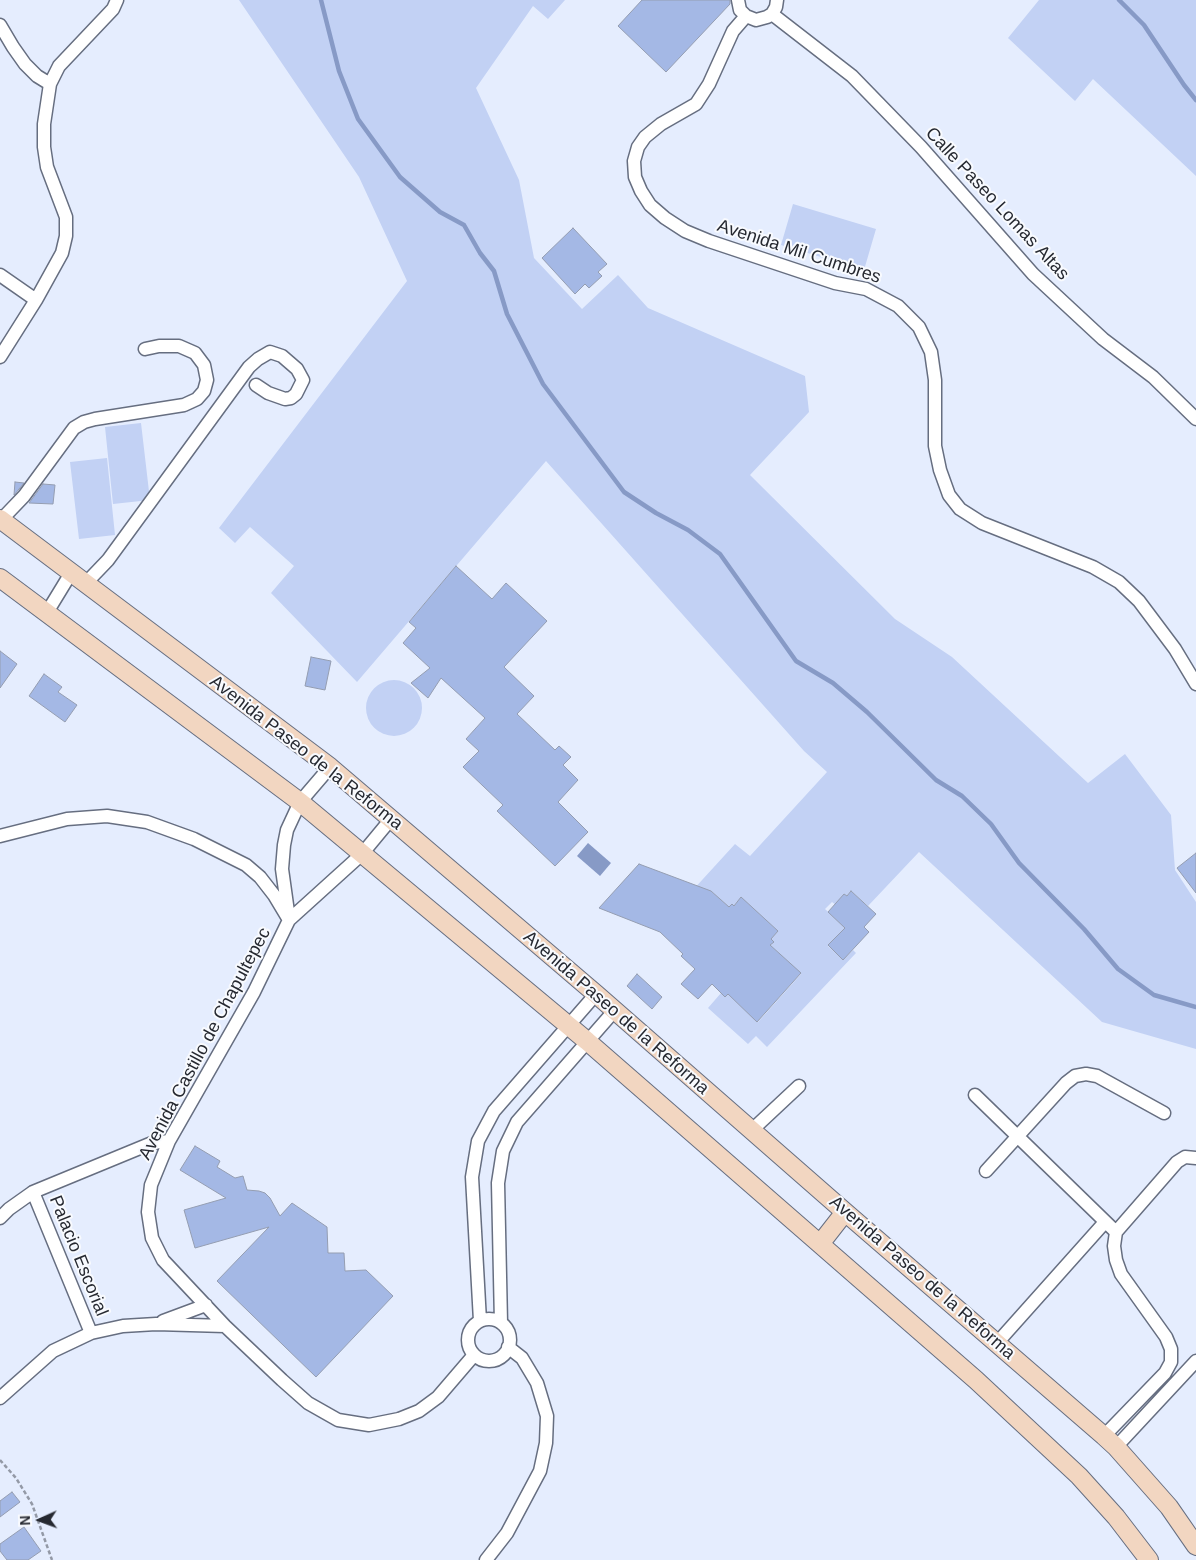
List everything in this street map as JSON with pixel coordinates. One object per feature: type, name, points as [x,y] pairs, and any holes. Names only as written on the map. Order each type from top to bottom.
[{"type":"main road","name":"Avenida Paseo de la Reforma","points":[[0,519],[330,767],[615,1010],[1110,1442],[1168,1507],[1196,1546]]},
{"type":"main road","points":[[0,578],[300,802],[587,1042],[976,1380],[1072,1470],[1116,1517],[1150,1560]]},
{"type":"main road","points":[[820,1244],[845,1212]]},
{"type":"street","points":[[0,357],[36,300],[62,253],[66,236],[66,217],[47,167],[44,147],[44,124],[50,84],[59,66],[113,9],[117,0]]},
{"type":"street","points":[[738,0],[740,10],[746,16],[750,19],[762,20],[772,14],[777,0]]},
{"type":"street","name":"Calle Paseo Lomas Altas","points":[[772,14],[852,76],[921,147],[1033,274],[1103,339],[1153,377],[1196,419]]},
{"type":"street","name":"Avenida Mil Cumbres","points":[[746,16],[733,31],[709,84],[696,104],[661,124],[645,137],[638,147],[634,169],[640,191],[650,205],[664,218],[685,231],[709,241],[836,283],[866,288],[898,306],[919,327],[931,352],[935,380],[935,446],[940,470],[949,495],[960,509],[982,523],[1093,567],[1119,582],[1139,601],[1174,649],[1196,684]]},
{"type":"street","points":[[0,24],[25,64],[37,76],[50,84]]},
{"type":"street","points":[[0,275],[36,300]]},
{"type":"street","points":[[0,519],[24,496],[74,428],[84,422],[95,419],[184,405],[197,399],[204,392],[207,380],[204,364],[194,353],[179,346],[159,346],[145,349]]},
{"type":"street","points":[[46,614],[78,579],[108,560],[249,367],[270,352],[282,356],[297,369],[303,380],[296,394],[291,398],[284,399],[256,385]]},
{"type":"street","name":"Avenida Castillo de Chapultepec","points":[[289,920],[282,856],[287,830],[300,802],[330,767]]},
{"type":"street","points":[[0,836],[67,818],[107,816],[146,822],[194,839],[246,865],[260,877],[274,895],[289,920]]},
{"type":"street","name":"Avenida Castillo de Chapultepec","points":[[391,818],[362,854],[289,920],[254,992],[169,1141],[151,1185],[148,1212],[152,1238],[163,1260],[225,1326],[308,1403],[338,1420],[369,1425],[399,1419],[419,1411],[438,1397],[474,1354]]},
{"type":"street","points":[[480,1321],[472,1178],[478,1141],[494,1111],[596,994]]},
{"type":"street","points":[[501,1323],[498,1183],[503,1151],[517,1122],[615,1010]]},
{"type":"street","points":[[986,1171],[1066,1083],[1075,1076],[1086,1074],[1098,1076],[1164,1113]]},
{"type":"street","points":[[752,1130],[799,1086]]},
{"type":"street","points":[[975,1094],[1116,1232]]},
{"type":"street","points":[[0,1218],[33,1192],[152,1143],[169,1141]]},
{"type":"street","points":[[1110,1442],[1165,1373],[1171,1362],[1171,1349],[1166,1337],[1121,1274],[1114,1246],[1116,1232],[1177,1162],[1185,1157],[1196,1158]]},
{"type":"street","name":"Palacio Escorial","points":[[33,1192],[91,1333]]},
{"type":"street","points":[[997,1344],[1105,1222]]},
{"type":"street","points":[[156,1324],[206,1305]]},
{"type":"street","points":[[490,1319],[501,1323],[508,1331],[510,1339],[508,1347],[498,1359],[490,1361],[481,1359],[469,1347],[468,1338],[474,1325],[480,1321],[490,1319]]},
{"type":"street","points":[[0,1398],[53,1352],[91,1333],[123,1326],[156,1324],[225,1326]]},
{"type":"street","points":[[486,1560],[506,1533],[540,1471],[546,1443],[547,1416],[537,1383],[522,1358],[508,1347]]},
{"type":"street","points":[[1110,1442],[1196,1361]]},
{"type":"path","points":[[0,1460],[16,1478],[32,1504],[52,1560]]},
{"type":"shaded area","points":[[239,0],[565,0],[548,19],[533,6],[476,88],[519,180],[534,258],[582,309],[618,275],[648,308],[805,376],[809,412],[750,475],[895,619],[952,657],[1088,783],[1125,754],[1171,815],[1175,870],[1196,902],[1196,1049],[1102,1022],[919,852],[868,906],[851,891],[847,896],[844,894],[837,906],[832,902],[825,909],[851,933],[843,941],[836,937],[828,946],[843,960],[853,950],[856,953],[767,1047],[756,1036],[748,1044],[708,1008],[721,993],[725,997],[728,994],[758,1022],[801,974],[770,945],[773,942],[771,939],[778,931],[741,898],[734,906],[732,904],[729,907],[711,891],[692,891],[735,844],[750,856],[827,772],[804,751],[546,461],[357,682],[271,593],[294,566],[250,527],[235,543],[219,528],[407,281],[359,177]]},
{"type":"shaded area","points":[[1039,0],[1196,0],[1196,176],[1093,79],[1075,101],[1008,38]]},
{"type":"shaded area","points":[[793,204],[876,229],[864,270],[781,245]]},
{"type":"shaded area","points":[[141,423],[150,500],[113,504],[105,427]]},
{"type":"shaded area","points":[[107,458],[115,535],[79,539],[70,462]]},
{"type":"shaded area","points":[[394,680],[405,682],[414,688],[420,697],[422,708],[420,719],[414,728],[405,734],[394,736],[383,734],[374,728],[368,719],[366,708],[368,697],[374,688],[383,682]]},
{"type":"shaded area","points":[[588,843],[611,863],[600,876],[577,856]]},
{"type":"building","points":[[642,0],[730,0],[730,4],[666,72],[618,26]]},
{"type":"building","points":[[573,228],[607,264],[598,272],[602,276],[589,288],[585,284],[575,294],[542,258]]},
{"type":"building","points":[[15,482],[24,483],[14,495]]},
{"type":"building","points":[[43,484],[55,485],[53,504],[29,503]]},
{"type":"building","points":[[456,566],[492,599],[506,583],[547,621],[504,667],[534,696],[517,714],[555,750],[559,746],[571,757],[563,765],[578,780],[558,802],[588,832],[555,866],[497,811],[503,805],[463,767],[479,751],[466,739],[485,718],[441,678],[428,698],[411,683],[430,668],[403,643],[416,628],[409,622]]},
{"type":"building","points":[[0,651],[17,664],[0,688]]},
{"type":"building","points":[[311,657],[331,661],[325,690],[305,686]]},
{"type":"building","points":[[44,674],[62,687],[58,692],[77,705],[65,722],[29,696]]},
{"type":"building","points":[[1196,853],[1196,893],[1177,868]]},
{"type":"building","points":[[639,864],[711,891],[729,907],[732,904],[734,906],[741,897],[778,931],[771,939],[774,942],[770,945],[801,973],[757,1022],[728,994],[725,997],[712,984],[698,999],[681,984],[695,969],[681,956],[683,954],[660,932],[599,908]]},
{"type":"building","points":[[851,891],[876,914],[864,927],[869,932],[843,960],[828,945],[845,928],[828,912],[844,894],[847,896]]},
{"type":"building","points":[[637,974],[662,997],[652,1009],[627,986]]},
{"type":"building","points":[[195,1146],[220,1161],[217,1167],[235,1178],[243,1176],[247,1190],[265,1193],[280,1216],[292,1203],[327,1227],[328,1253],[344,1253],[345,1271],[366,1270],[393,1296],[316,1377],[217,1281],[269,1227],[195,1248],[184,1210],[226,1198],[180,1170]]},
{"type":"building","points":[[12,1492],[20,1502],[0,1517],[0,1501]]},
{"type":"building","points":[[24,1527],[41,1551],[28,1560],[7,1560],[0,1551],[0,1544]]},
{"type":"waterway","points":[[321,0],[339,71],[358,119],[400,177],[440,212],[464,225],[480,253],[494,271],[507,314],[543,384],[624,492],[656,513],[688,530],[720,554],[796,661],[833,683],[867,712],[936,780],[962,796],[991,824],[1019,863],[1084,929],[1118,969],[1154,995],[1196,1007]]},
{"type":"waterway","points":[[1119,0],[1144,25],[1196,100]]}]
